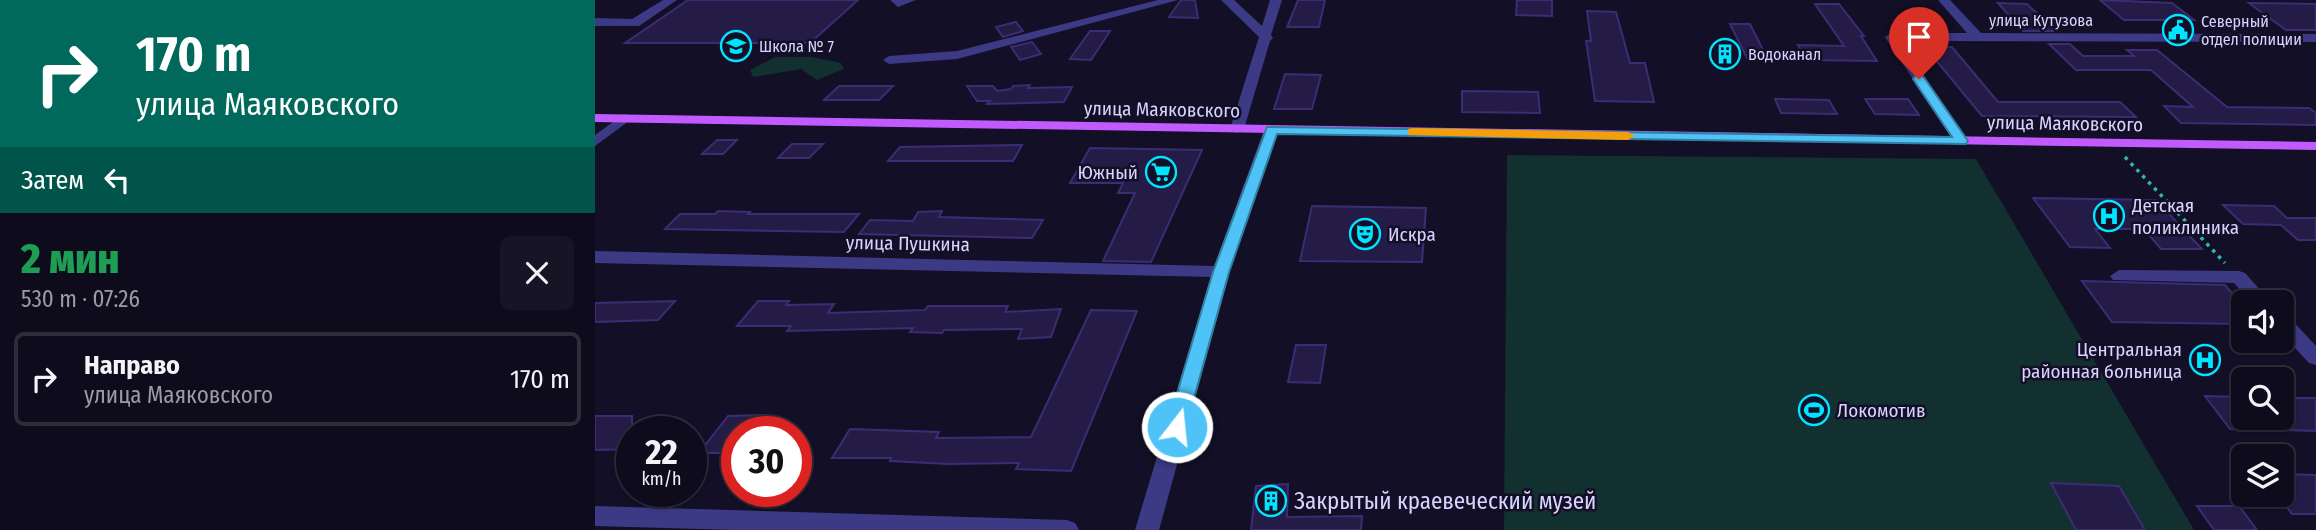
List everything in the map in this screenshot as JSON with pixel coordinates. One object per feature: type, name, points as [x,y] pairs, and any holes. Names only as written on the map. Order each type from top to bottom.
[{"type":"main road","name":"улица Маяковского","points":[[595,118],[2316,146]]},
{"type":"street","points":[[595,22],[635,23],[671,0]]},
{"type":"street","points":[[889,60],[957,55],[1172,0]]},
{"type":"street","points":[[1227,0],[1267,38]]},
{"type":"street","points":[[1237,129],[1267,38],[1276,0]]},
{"type":"street","points":[[1944,0],[1977,37]]},
{"type":"street","name":"улица Кутузова","points":[[1961,141],[1891,37],[2316,38]]},
{"type":"street","points":[[595,142],[624,118]]},
{"type":"street","points":[[1147,530],[1221,272],[1271,130]]},
{"type":"street","name":"улица Пушкина","points":[[595,257],[1221,272]]},
{"type":"street","points":[[2119,276],[2239,278],[2251,290]]},
{"type":"street","points":[[2294,335],[2316,358]]},
{"type":"street","points":[[595,516],[1067,530]]},
{"type":"path","points":[[2112,143],[2239,278]]},
{"type":"green space","points":[[775,57],[812,57],[841,63],[844,69],[817,80],[801,69],[753,77],[750,70]]},
{"type":"green space","name":"Локомотив","points":[[1507,155],[1976,159],[2194,530],[1504,530]]},
{"type":"building","points":[[688,0],[858,0],[810,43],[625,43]]},
{"type":"building","points":[[1181,0],[1195,0],[1198,18],[1169,17]]},
{"type":"building","points":[[1298,0],[1325,0],[1319,27],[1287,27]]},
{"type":"building","points":[[1517,0],[1552,0],[1552,16],[1516,15]]},
{"type":"building","points":[[2100,0],[2172,3],[2194,20],[2124,20]]},
{"type":"building","points":[[1998,3],[2027,4],[2056,31],[2023,31]]},
{"type":"building","points":[[2249,3],[2316,4],[2316,30],[2286,30]]},
{"type":"building","points":[[1815,4],[1839,4],[1864,36],[1861,36],[1877,61],[1806,60],[1798,45],[1844,46]]},
{"type":"building","points":[[1587,11],[1616,12],[1630,63],[1645,63],[1654,102],[1595,101],[1586,41],[1591,41]]},
{"type":"building","points":[[1016,22],[1023,31],[1003,37],[996,27]]},
{"type":"building","points":[[1730,24],[1750,24],[1768,60],[1748,60]]},
{"type":"building","points":[[1090,31],[1110,31],[1091,60],[1070,59]]},
{"type":"building","points":[[1032,42],[1041,54],[1020,60],[1011,47]]},
{"type":"building","points":[[2049,44],[2070,44],[2083,56],[2134,56],[2127,50],[2157,50],[2227,107],[2309,108],[2316,113],[2316,125],[2181,123],[2164,106],[2193,107],[2151,70],[2076,70]]},
{"type":"building","points":[[1925,47],[1952,47],[1998,102],[2120,102],[2136,117],[1982,116]]},
{"type":"building","points":[[1285,74],[1321,75],[1312,109],[1274,109]]},
{"type":"building","points":[[1030,85],[1028,88],[1072,87],[1064,102],[987,104],[990,101],[977,101],[967,86],[993,86],[997,91]]},
{"type":"building","points":[[839,86],[893,86],[879,100],[824,100]]},
{"type":"building","points":[[1462,91],[1538,92],[1540,113],[1462,112]]},
{"type":"building","points":[[1775,99],[1829,100],[1837,114],[1781,113]]},
{"type":"building","points":[[1865,99],[1908,99],[1919,115],[1875,114]]},
{"type":"building","points":[[717,140],[737,140],[723,154],[702,154]]},
{"type":"building","points":[[792,144],[823,144],[809,158],[778,158]]},
{"type":"building","points":[[1022,145],[1013,161],[888,161],[900,147]]},
{"type":"building","points":[[1090,148],[1202,150],[1151,262],[1103,261],[1135,193],[1118,193],[1123,183],[1070,183]]},
{"type":"building","name":"Детская поликлиника","points":[[2033,198],[2156,200],[2202,249],[2161,249],[2144,229],[2095,229],[2110,248],[2070,247]]},
{"type":"building","points":[[2223,205],[2274,206],[2287,218],[2316,218],[2316,240],[2298,240],[2281,225],[2243,224]]},
{"type":"building","name":"Искра","points":[[1312,206],[1426,208],[1422,262],[1300,261]]},
{"type":"building","points":[[718,211],[750,212],[748,214],[859,214],[844,232],[665,229],[680,214],[715,214]]},
{"type":"building","points":[[942,211],[939,217],[1043,220],[1032,238],[859,234],[870,220],[913,221],[918,212]]},
{"type":"building","points":[[2082,281],[2225,285],[2231,292],[2231,324],[2112,322]]},
{"type":"building","points":[[675,301],[658,320],[595,322],[595,303]]},
{"type":"building","points":[[758,301],[789,301],[786,305],[834,304],[828,313],[925,310],[928,306],[1008,306],[1005,312],[1061,309],[1051,337],[1018,339],[1022,329],[944,330],[942,333],[910,332],[913,328],[787,331],[791,326],[737,326]]},
{"type":"building","points":[[1091,310],[1137,311],[1071,471],[1016,469],[1019,463],[948,464],[890,461],[891,458],[832,458],[850,429],[939,432],[936,438],[1031,437]]},
{"type":"building","points":[[1296,345],[1326,345],[1320,383],[1288,382]]},
{"type":"building","points":[[2205,396],[2231,397],[2230,429]]},
{"type":"building","points":[[2294,398],[2316,398],[2316,431],[2282,430],[2294,430]]},
{"type":"building","points":[[595,416],[616,416],[616,449],[595,450]]},
{"type":"building","points":[[721,425],[721,453],[707,453],[707,443]]},
{"type":"building","points":[[2294,474],[2316,475],[2316,514],[2292,514],[2287,507],[2294,507]]},
{"type":"building","points":[[2051,483],[2119,486],[2145,530],[2076,530]]},
{"type":"building","name":"Закрытый краевеческий музей","points":[[1288,484],[1287,517],[1362,516],[1361,530],[1251,530],[1256,486]]},
{"type":"building","points":[[2197,506],[2240,507],[2257,530],[2214,530]]},
{"type":"slow traffic","points":[[1413,132],[1628,136]]},
{"type":"place","name":"Северный отдел полиции","points":[[2178,30]]},
{"type":"place","name":"Школа № 7","points":[[736,46]]},
{"type":"place","name":"Водоканал","points":[[1725,54]]},
{"type":"place","name":"Южный","points":[[1161,172]]},
{"type":"place","name":"Детская поликлиника","points":[[2109,216]]},
{"type":"place","name":"Искра","points":[[1365,234]]},
{"type":"place","name":"Центральная районная больница","points":[[2205,360]]},
{"type":"place","name":"Локомотив","points":[[1814,410]]},
{"type":"place","name":"Закрытый краевеческий музей","points":[[1271,501]]},
{"type":"route","points":[[1177,427],[1221,272],[1271,130],[1961,141],[1919,79]]}]
